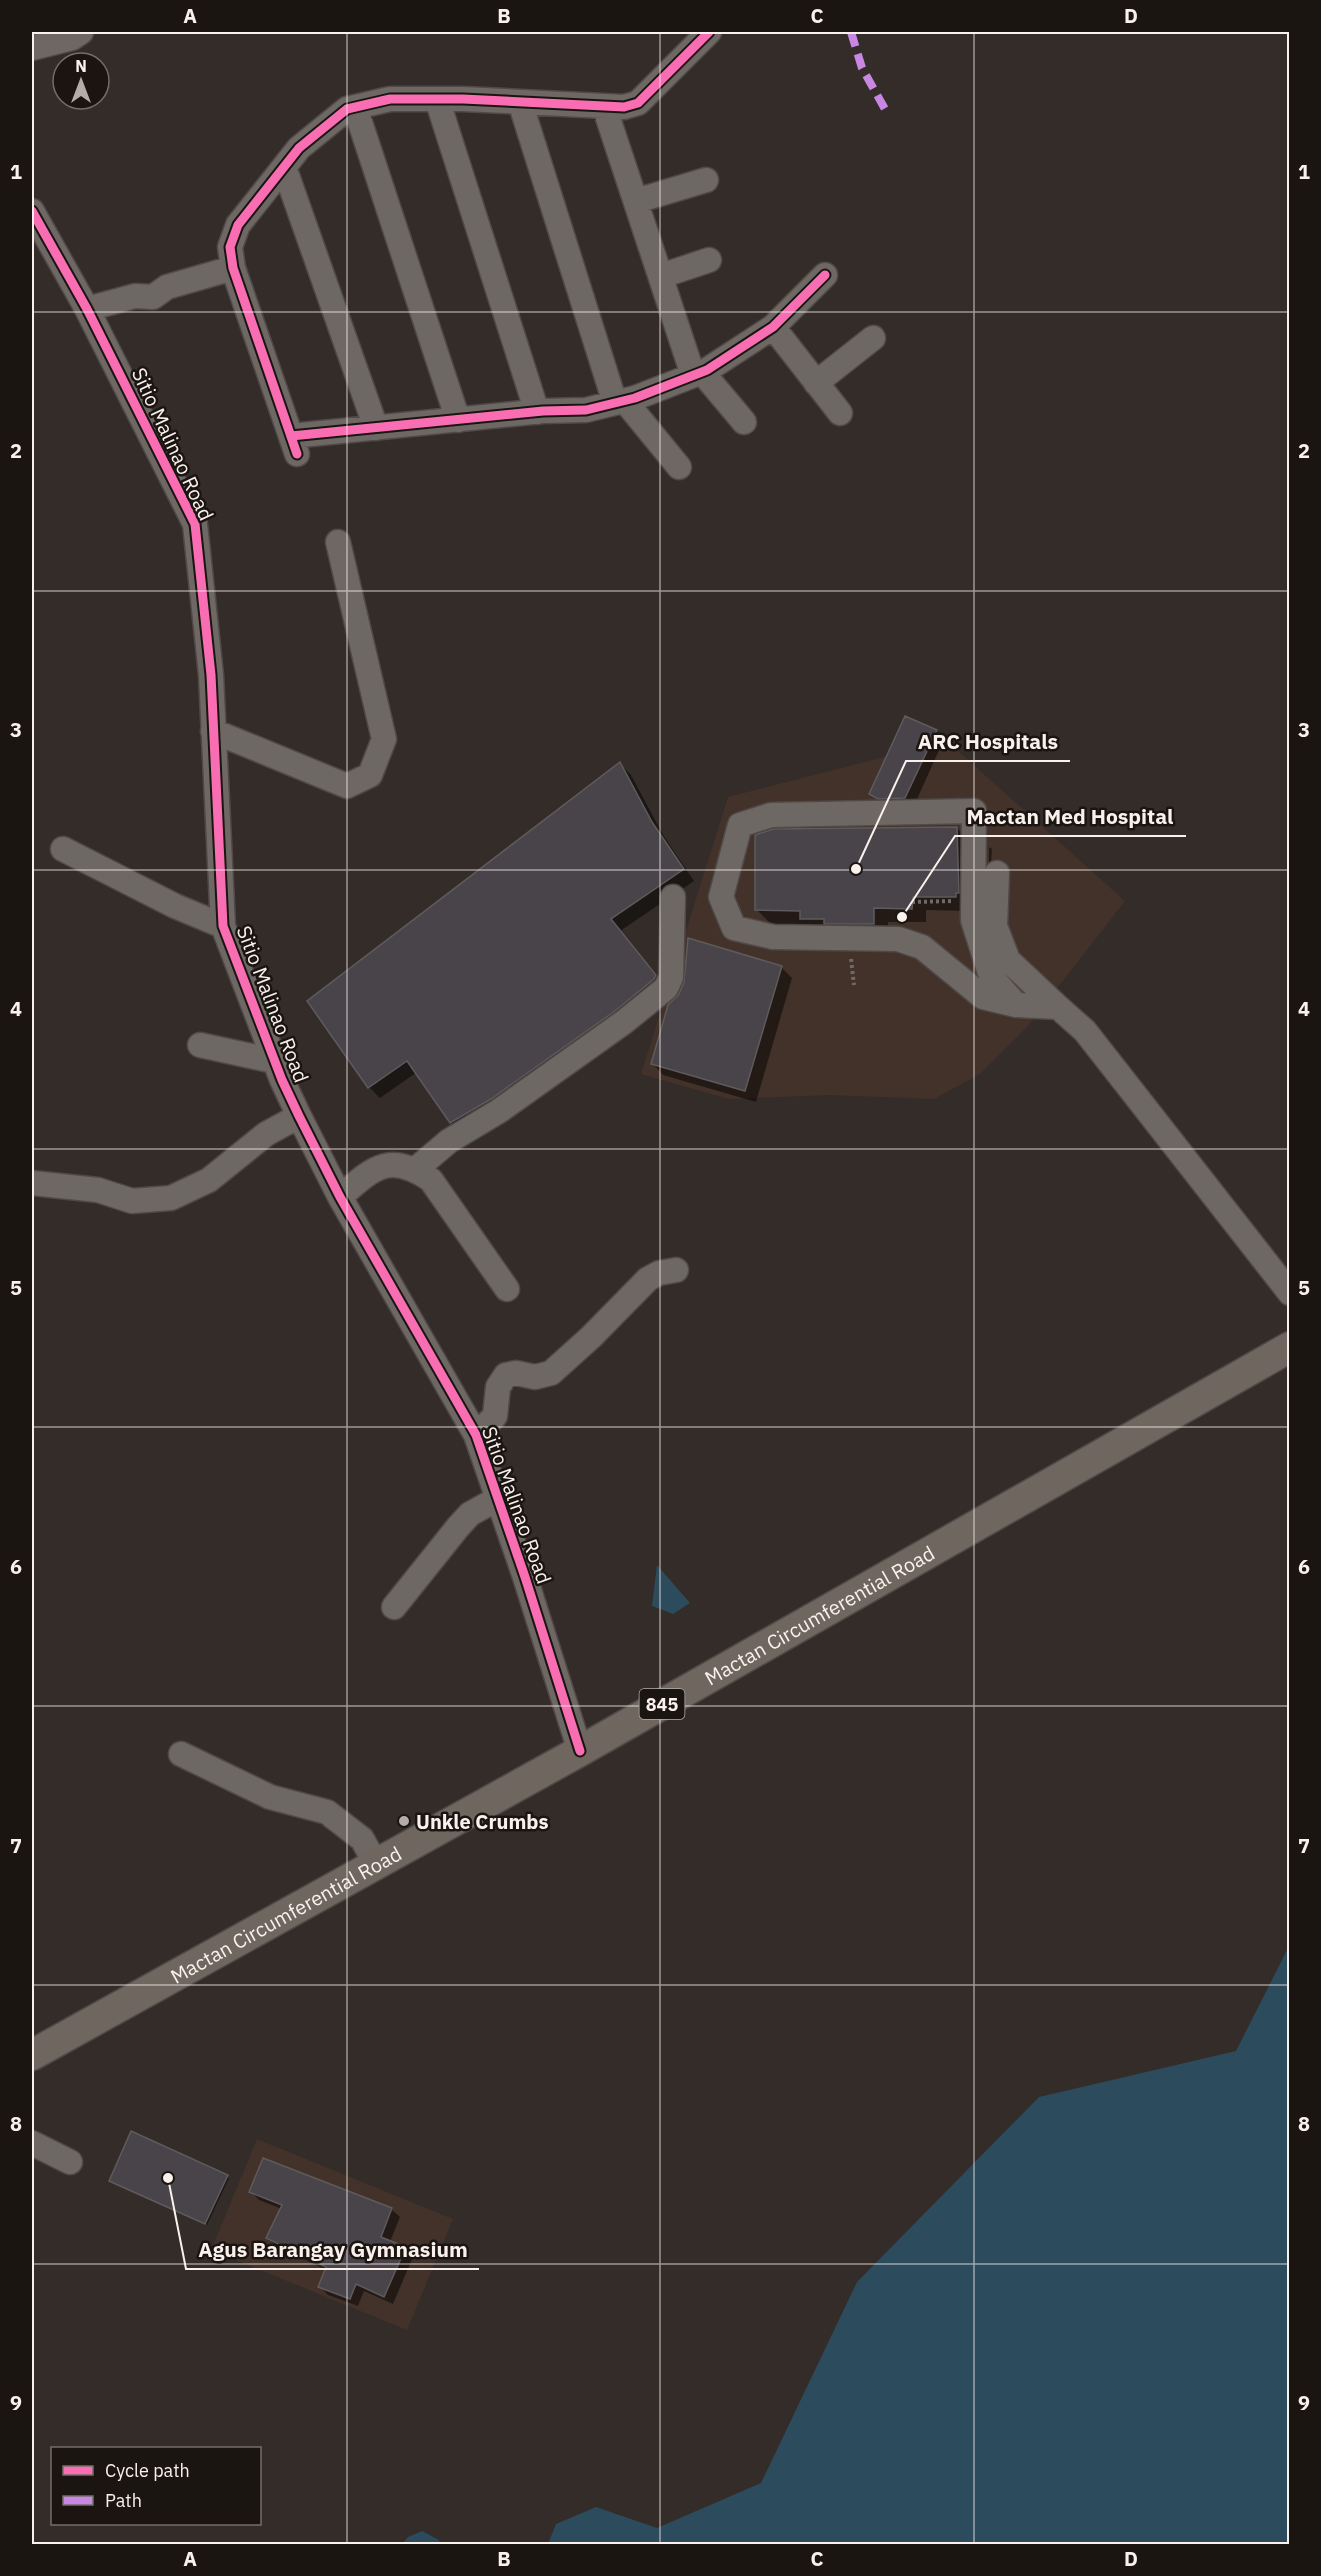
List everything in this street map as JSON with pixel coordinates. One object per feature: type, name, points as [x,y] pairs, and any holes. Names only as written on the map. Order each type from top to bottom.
[{"type":"main road","name":"Mactan Circumferential Road","points":[[32,2055],[1286,1355]]},
{"type":"street","points":[[32,48],[72,38],[81,32]]},
{"type":"street","points":[[709,32],[639,103],[624,107],[390,99],[347,109],[299,148],[238,225],[230,247],[233,268],[294,445],[376,428],[537,412],[586,410],[620,402],[698,374],[772,327],[825,275]]},
{"type":"street","points":[[437,99],[537,412]]},
{"type":"street","points":[[520,102],[620,402],[679,467]]},
{"type":"street","points":[[604,106],[661,276],[698,374],[744,422]]},
{"type":"street","points":[[355,107],[458,420]]},
{"type":"street","points":[[284,167],[376,428]]},
{"type":"street","points":[[636,201],[706,180]]},
{"type":"street","name":"Sitio Malinao Road","points":[[32,211],[87,309],[195,524],[211,675],[223,926],[274,1062],[339,1197],[476,1435],[525,1577],[580,1751]]},
{"type":"street","points":[[661,276],[709,260]]},
{"type":"street","points":[[87,309],[135,296],[153,297],[167,287],[233,268]]},
{"type":"street","points":[[772,327],[840,413]]},
{"type":"street","points":[[816,383],[873,338]]},
{"type":"street","points":[[213,731],[347,786],[370,775],[384,739],[338,543]]},
{"type":"street","points":[[1016,1005],[992,976],[973,920],[974,811],[771,815],[740,825],[721,897],[734,928],[774,937],[898,939],[921,946],[983,998],[1016,1005],[1059,1007]]},
{"type":"street","points":[[63,849],[175,906],[223,926]]},
{"type":"street","points":[[997,873],[995,926],[1008,960],[1085,1031],[1290,1293]]},
{"type":"street","points":[[416,1169],[448,1141],[508,1104],[624,1022],[666,988],[671,977],[673,897]]},
{"type":"street","points":[[200,1045],[274,1062]]},
{"type":"street","points":[[32,1183],[98,1190],[132,1201],[171,1198],[209,1180],[266,1134],[299,1116]]},
{"type":"street","points":[[339,1197],[369,1171],[383,1164],[399,1164],[416,1169],[431,1180],[507,1289]]},
{"type":"street","points":[[476,1435],[495,1416],[498,1387],[506,1375],[516,1373],[535,1377],[551,1372],[591,1337],[648,1279],[659,1273],[676,1270]]},
{"type":"street","points":[[393,1607],[458,1527],[470,1515],[497,1499]]},
{"type":"street","points":[[181,1754],[270,1797],[327,1812],[362,1839],[376,1864]]},
{"type":"street","points":[[32,2143],[70,2162]]},
{"type":"path","points":[[912,902],[963,901]]},
{"type":"path","points":[[852,969],[854,985]]},
{"type":"shaded area","points":[[947,741],[1125,901],[1027,1027],[980,1074],[934,1099],[828,1095],[729,1099],[641,1074],[728,797]]},
{"type":"shaded area","points":[[257,2139],[453,2219],[407,2330],[211,2250]]},
{"type":"water","points":[[657,1565],[690,1603],[673,1614],[652,1606]]},
{"type":"water","points":[[1289,1946],[1289,2544],[548,2544],[556,2524],[596,2507],[657,2528],[761,2483],[857,2282],[1039,2097],[1236,2051]]},
{"type":"water","points":[[422,2531],[439,2540],[440,2544],[402,2544],[408,2537]]},
{"type":"building","points":[[905,716],[937,730],[905,798],[878,799],[869,794]]},
{"type":"building","points":[[620,762],[652,822],[684,869],[611,919],[656,975],[654,979],[615,1011],[491,1099],[450,1123],[407,1061],[368,1088],[307,1001]]},
{"type":"building","points":[[957,827],[959,893],[956,893],[956,897],[913,897],[912,909],[874,908],[874,924],[824,924],[824,919],[800,919],[800,911],[755,910],[755,835],[773,829]]},
{"type":"building","points":[[688,938],[782,966],[745,1091],[651,1064],[668,1005],[679,994],[684,982]]},
{"type":"building","points":[[131,2131],[228,2175],[205,2224],[109,2181]]},
{"type":"building","points":[[263,2158],[392,2208],[381,2237],[406,2247],[384,2297],[356,2284],[350,2299],[318,2287],[326,2267],[266,2238],[282,2205],[249,2192]]},
{"type":"marked path","points":[[851,32],[862,68],[885,109]]},
{"type":"cycle path","points":[[297,454],[233,268],[230,247],[238,225],[299,148],[347,109],[390,99],[463,99],[624,107],[638,103],[709,32]]},
{"type":"cycle path","points":[[32,211],[87,309],[195,524],[211,675],[223,926],[282,1080],[299,1116],[340,1197],[476,1435],[525,1577],[580,1751]]},
{"type":"cycle path","points":[[291,436],[543,411],[586,410],[635,398],[707,370],[773,327],[825,275]]},
{"type":"place","name":"ARC Hospitals","points":[[856,869]]},
{"type":"place","name":"Mactan Med Hospital","points":[[902,917]]},
{"type":"place","name":"Unkle Crumbs","points":[[404,1821]]},
{"type":"place","name":"Agus Barangay Gymnasium","points":[[168,2178]]}]
